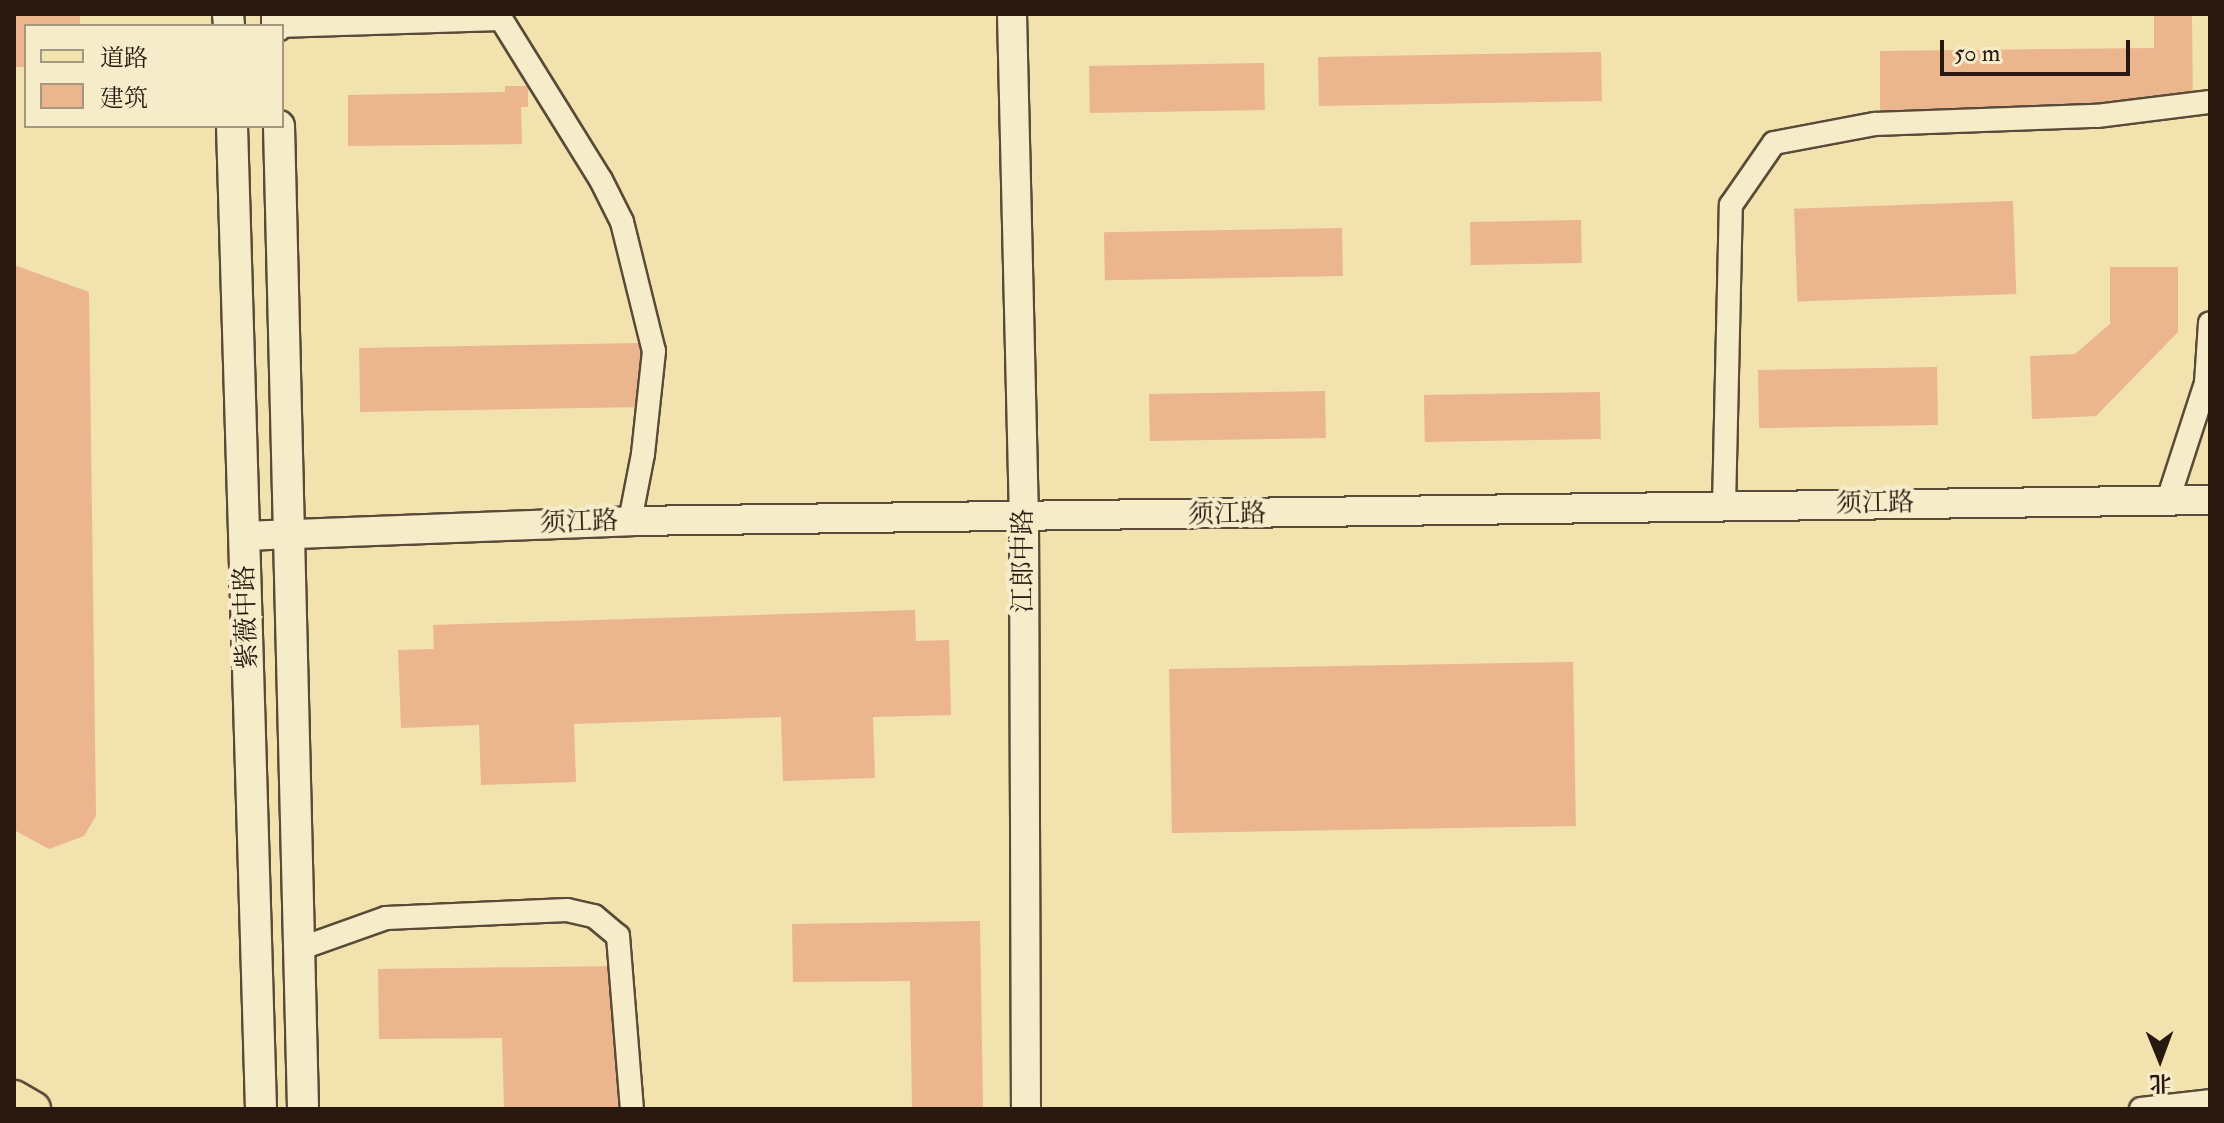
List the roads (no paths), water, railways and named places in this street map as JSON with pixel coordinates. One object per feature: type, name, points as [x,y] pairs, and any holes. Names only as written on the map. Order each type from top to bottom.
[{"type":"main road","name":"紫薇中路","points":[[232,128],[261,1109]]},
{"type":"main road","name":"紫薇中路","points":[[279,128],[303,1109]]},
{"type":"main road","points":[[14,1098],[33,1109]]},
{"type":"street","name":"江郎中路","points":[[1012,14],[1024,518],[1026,1109]]},
{"type":"street","points":[[284,26],[499,17],[601,180],[622,222],[654,351],[643,454],[630,521]]},
{"type":"street","points":[[1724,507],[1731,205],[1774,143],[1875,124],[2097,116],[2210,102]]},
{"type":"street","points":[[2168,500],[2206,383],[2210,323]]},
{"type":"street","name":"须江路","points":[[244,536],[630,521],[2210,500]]},
{"type":"street","points":[[299,949],[386,918],[567,910],[594,916],[618,936],[632,1109]]},
{"type":"street","points":[[2141,1109],[2210,1101]]}]
